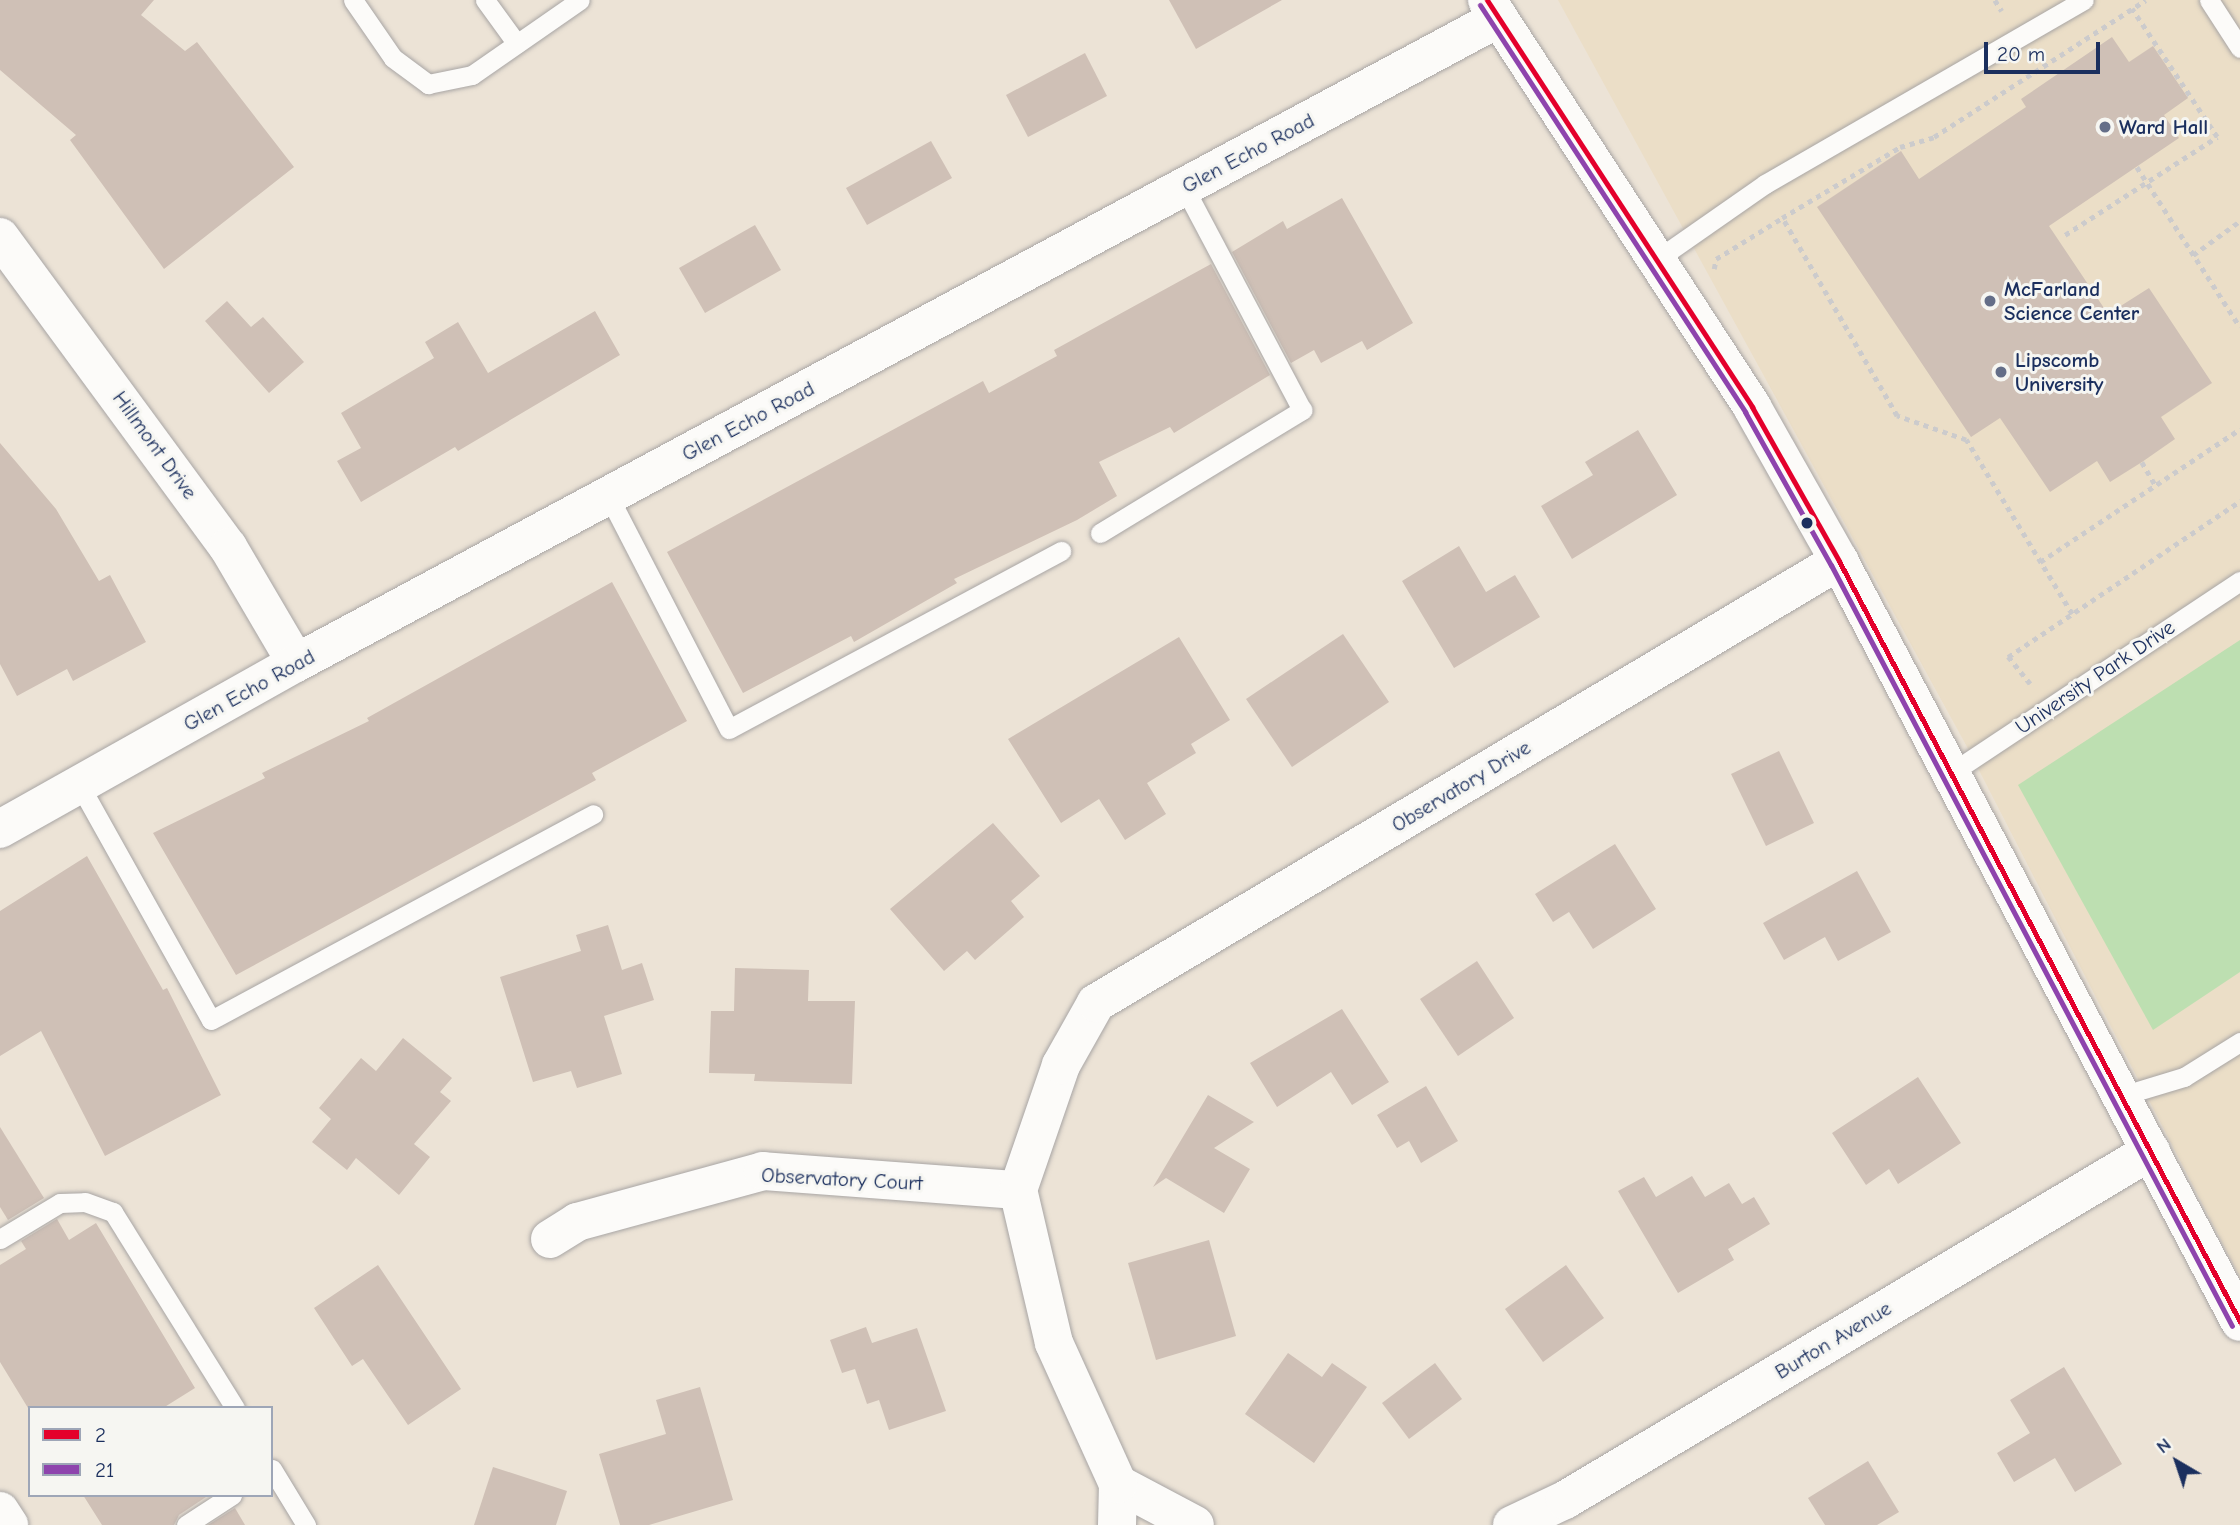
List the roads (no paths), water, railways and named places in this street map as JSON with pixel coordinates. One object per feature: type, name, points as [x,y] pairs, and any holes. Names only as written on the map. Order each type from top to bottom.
[{"type":"street","points":[[1493,9],[1752,407],[1839,561],[2240,1322]]},
{"type":"street","name":"Glen Echo Road","points":[[0,829],[296,663],[1184,187],[1493,9]]},
{"type":"street","name":"Hillmont Drive","points":[[0,237],[228,547],[296,663]]},
{"type":"street","name":"Observatory Drive","points":[[1018,1190],[1061,1065],[1096,1003],[1839,561]]},
{"type":"street","name":"Burton Avenue","points":[[1512,1525],[1565,1500],[2151,1151]]},
{"type":"street","name":"Observatory Court","points":[[550,1239],[577,1222],[763,1171],[1018,1190]]},
{"type":"street","points":[[1018,1190],[1054,1343],[1118,1484],[1117,1525]]},
{"type":"street","points":[[1118,1484],[1195,1525]]},
{"type":"street","points":[[0,1511],[9,1525]]},
{"type":"lane","points":[[353,0],[393,58],[428,84],[472,75],[580,0]]},
{"type":"lane","points":[[485,0],[517,44]]},
{"type":"lane","points":[[1656,260],[1765,184],[2084,0]]},
{"type":"lane","points":[[2209,0],[2240,48]]},
{"type":"lane","points":[[1100,533],[1302,410],[1184,187]]},
{"type":"lane","points":[[608,495],[729,729],[1061,551]]},
{"type":"lane","name":"University Park Drive","points":[[1951,773],[2240,581]]},
{"type":"lane","points":[[79,784],[211,1020],[593,814]]},
{"type":"lane","points":[[2121,1096],[2185,1077],[2238,1048]]},
{"type":"lane","points":[[0,1239],[60,1203],[85,1202],[113,1212],[234,1406]]},
{"type":"lane","points":[[273,1471],[306,1525]]},
{"type":"lane","points":[[186,1525],[229,1497]]},
{"type":"place","name":"Ward Hall","points":[[2105,127]]},
{"type":"place","name":"McFarland Science Center","points":[[1990,301]]},
{"type":"place","name":"Lipscomb University","points":[[2001,372]]}]
